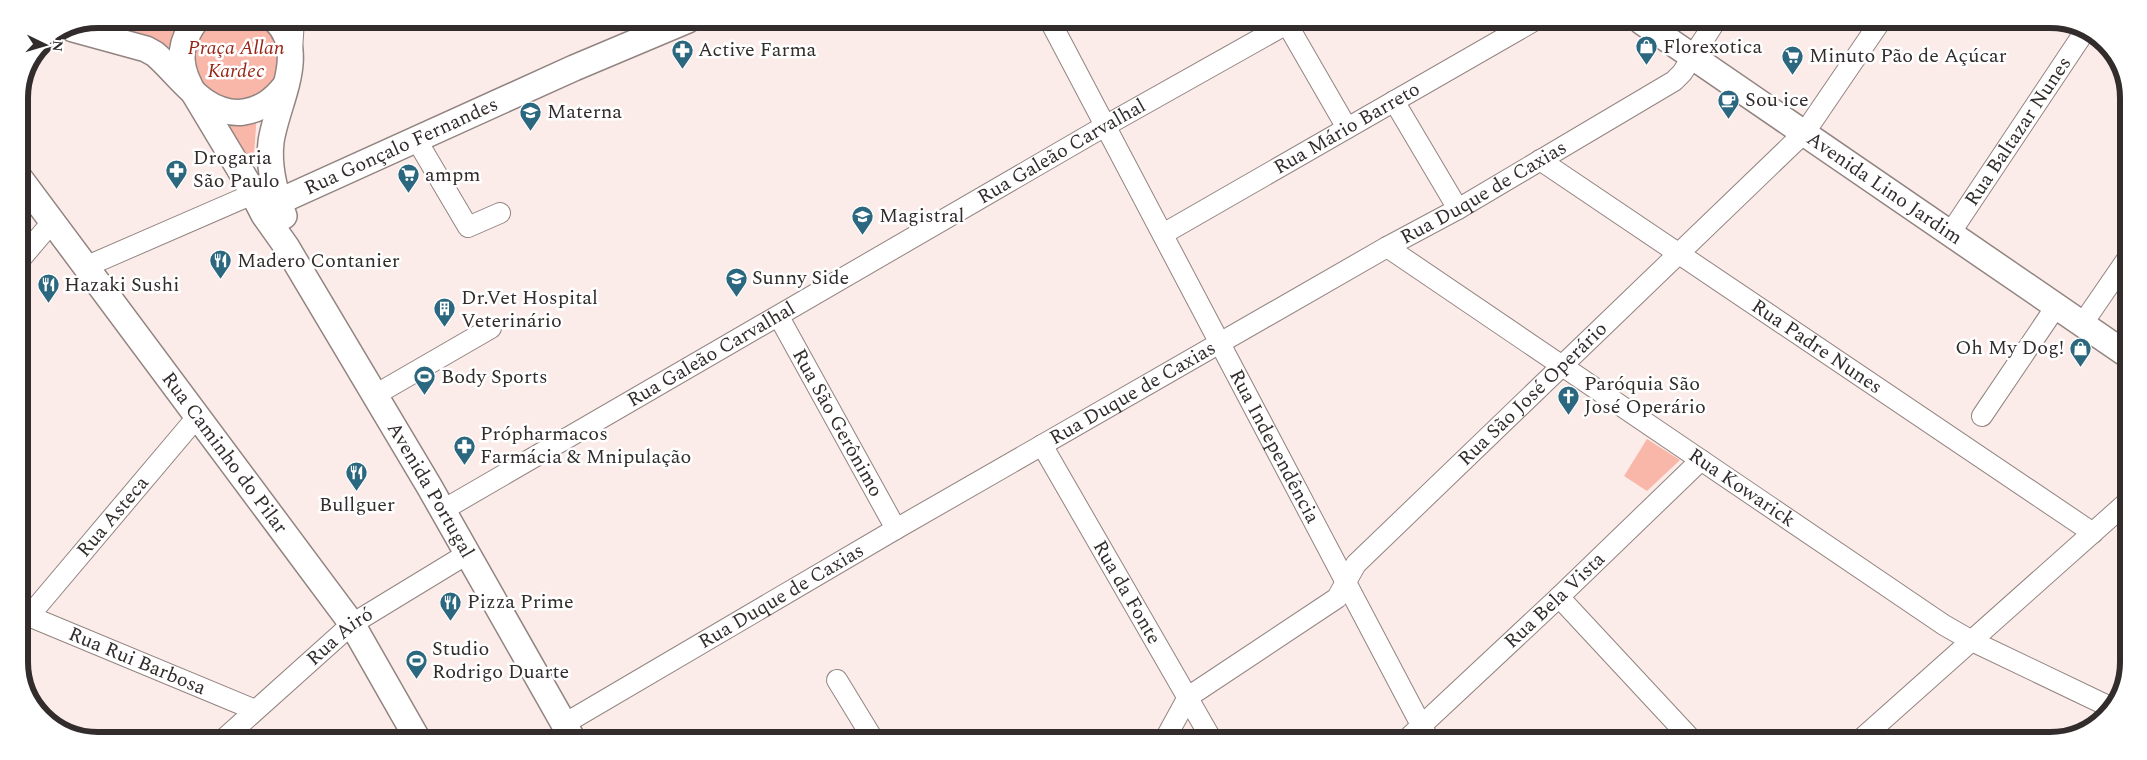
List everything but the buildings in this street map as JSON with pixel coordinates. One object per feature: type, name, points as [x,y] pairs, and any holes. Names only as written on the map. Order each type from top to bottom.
[{"type":"main road","name":"Avenida Portugal","points":[[191,28],[184,38],[181,57],[185,77],[191,89],[250,187],[264,215],[286,246],[443,510],[568,731]]},
{"type":"main road","points":[[280,28],[287,38],[292,56],[271,143],[272,171],[278,202],[287,223],[286,246]]},
{"type":"main road","name":"Rua Gonçalo Fernandes","points":[[278,202],[574,68],[669,28]]},
{"type":"main road","name":"Avenida Lino Jardim","points":[[1651,28],[2119,349]]},
{"type":"main road","points":[[79,31],[146,49],[162,60],[207,104],[233,113],[250,111],[266,105],[285,86]]},
{"type":"main road","points":[[250,187],[263,200],[270,203],[278,202]]},
{"type":"main road","name":"Rua Caminho do Pilar","points":[[28,189],[352,624],[414,732]]},
{"type":"street","points":[[292,56],[294,28]]},
{"type":"street","name":"Rua Independência","points":[[1054,28],[1425,732]]},
{"type":"street","name":"Rua Galeão Carvalhal","points":[[443,510],[779,317],[1105,126],[1280,28]]},
{"type":"street","points":[[1292,28],[1347,128]]},
{"type":"street","name":"Rua Mário Barreto","points":[[1163,234],[1522,28]]},
{"type":"street","name":"Rua Duque de Caxias","points":[[568,731],[896,529],[1220,342],[1458,209],[1674,81],[1711,28]]},
{"type":"street","name":"Rua São José Operário","points":[[1169,732],[1188,698],[1337,598],[1356,564],[1681,254],[1805,132],[1876,28]]},
{"type":"street","name":"Rua Baltazar Nunes","points":[[1951,232],[2082,36]]},
{"type":"street","points":[[1394,101],[1458,209]]},
{"type":"street","points":[[416,139],[468,227],[500,212]]},
{"type":"street","name":"Rua Padre Nunes","points":[[1540,160],[2093,533]]},
{"type":"street","points":[[85,267],[250,187]]},
{"type":"street","points":[[28,250],[52,222]]},
{"type":"street","name":"Rua Kowarick","points":[[1387,247],[1944,625],[1972,641],[2105,705]]},
{"type":"street","points":[[2082,323],[2119,270]]},
{"type":"street","points":[[1982,416],[2057,305]]},
{"type":"street","name":"Rua São Gerônimo","points":[[779,317],[896,529]]},
{"type":"street","points":[[375,395],[491,328]]},
{"type":"street","name":"Rua Asteca","points":[[28,609],[196,417]]},
{"type":"street","name":"Rua da Fonte","points":[[1042,445],[1207,732]]},
{"type":"street","name":"Rua Bela Vista","points":[[1425,732],[1559,597],[1701,460]]},
{"type":"street","points":[[1869,732],[2120,509]]},
{"type":"street","name":"Rua Airó","points":[[232,732],[352,624],[468,554]]},
{"type":"street","points":[[1559,597],[1686,732]]},
{"type":"street","name":"Rua Rui Barbosa","points":[[28,616],[255,710]]},
{"type":"street","points":[[837,680],[869,732]]},
{"type":"green space","points":[[115,28],[181,28],[174,50],[157,40]]},
{"type":"green space","name":"Praça Allan Kardec","points":[[204,28],[268,28],[278,55],[277,68],[272,80],[264,90],[253,97],[241,100],[227,98],[213,92],[201,82],[195,69],[194,58],[195,47]]},
{"type":"green space","name":"Praça Allan Kardec","points":[[257,113],[254,149],[251,166],[220,117]]},
{"type":"green space","points":[[1647,439],[1680,460],[1647,491],[1624,476]]},
{"type":"place","name":"Florexotica","points":[[1647,66]]},
{"type":"place","name":"Active Farma","points":[[682,69]]},
{"type":"place","name":"Minuto Pão de Açúcar","points":[[1793,75]]},
{"type":"place","name":"Sou ice","points":[[1729,119]]},
{"type":"place","name":"Materna","points":[[531,131]]},
{"type":"place","name":"Drogaria São Paulo","points":[[177,189]]},
{"type":"place","name":"ampm","points":[[409,194]]},
{"type":"place","name":"Magistral","points":[[863,235]]},
{"type":"place","name":"Madero Contanier","points":[[221,280]]},
{"type":"place","name":"Sunny Side","points":[[736,297]]},
{"type":"place","name":"Hazaki Sushi","points":[[48,304]]},
{"type":"place","name":"Dr.Vet Hospital Veterinário","points":[[445,328]]},
{"type":"place","name":"Oh My Dog!","points":[[2080,367]]},
{"type":"place","name":"Body Sports","points":[[425,396]]},
{"type":"place","name":"Paróquia São José Operário","points":[[1568,415]]},
{"type":"place","name":"Própharmacos Farmácia & Mnipulação","points":[[464,465]]},
{"type":"place","name":"Bullguer","points":[[357,492]]},
{"type":"place","name":"Pizza Prime","points":[[451,621]]},
{"type":"place","name":"Studio Rodrigo Duarte","points":[[416,680]]}]
